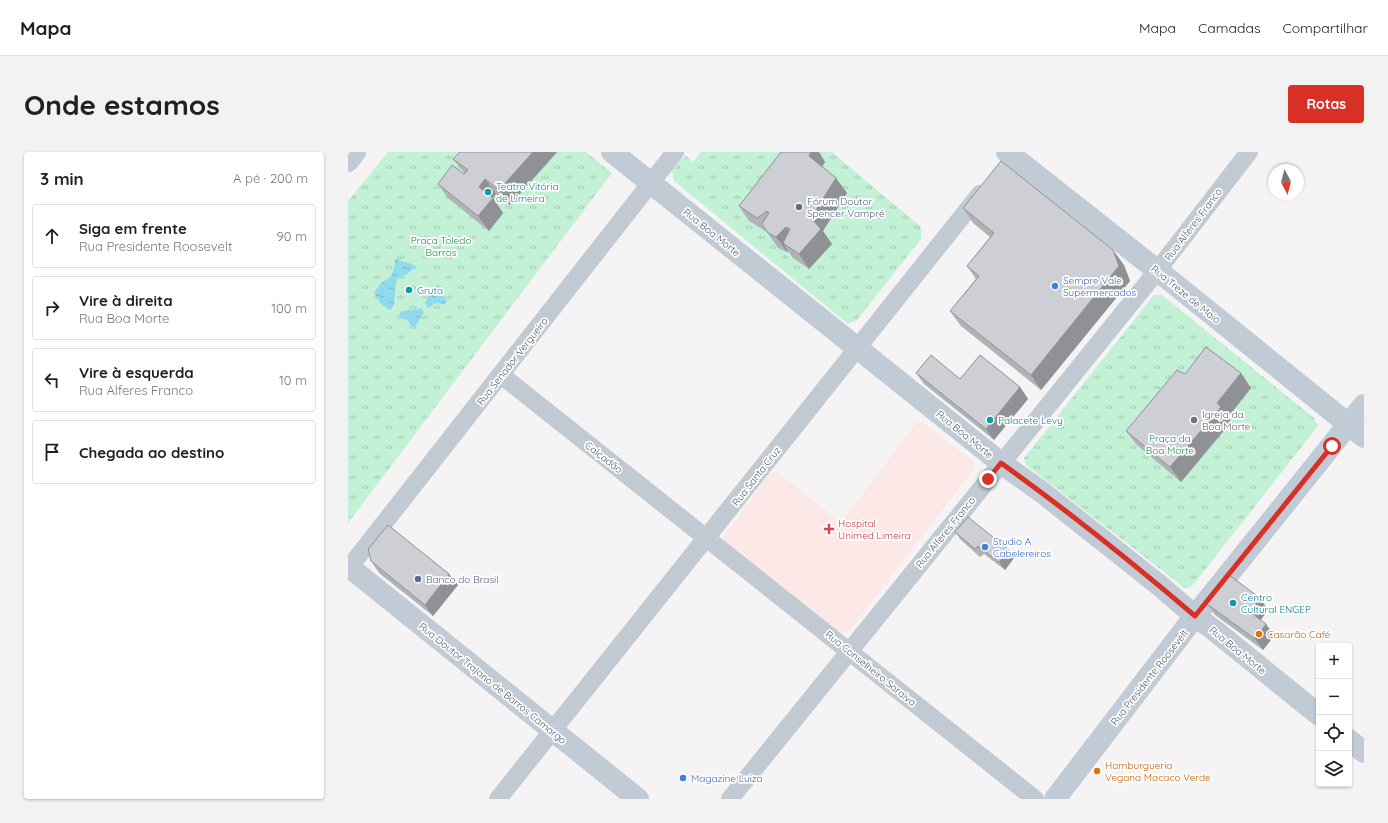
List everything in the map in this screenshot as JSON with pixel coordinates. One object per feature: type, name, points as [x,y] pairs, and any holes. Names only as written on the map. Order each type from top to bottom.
[{"type":"street","points":[[348,160],[355,152]]},
{"type":"street","name":"Rua Boa Morte","points":[[612,152],[1001,463],[1043,493],[1159,585],[1195,616],[1316,713]]},
{"type":"street","name":"Rua Senador Vergueiro","points":[[348,567],[501,375],[675,152]]},
{"type":"street","name":"Rua Alferes Franco","points":[[730,799],[1157,271],[1248,152]]},
{"type":"street","name":"Rua Treze de Maio","points":[[1004,162],[1157,271],[1356,431]]},
{"type":"street","name":"Rua Santa Cruz","points":[[498,799],[707,538],[1004,162]]},
{"type":"street","name":"Calçadão","points":[[501,375],[707,538]]},
{"type":"street","name":"Rua Presidente Roosevelt","points":[[1054,799],[1195,616],[1356,431],[1364,405]]},
{"type":"street","name":"Rua Conselheiro Saraiva","points":[[707,538],[1035,799]]},
{"type":"street","name":"Rua Doutor Trajano de Barros Camargo","points":[[348,567],[638,799]]},
{"type":"street","points":[[1352,742],[1364,752]]},
{"type":"shaded area","name":"Hospital Unimed Limeira","points":[[922,422],[974,462],[974,469],[849,631],[841,633],[725,544],[723,538],[770,473],[777,472],[838,520],[845,518],[916,423]]},
{"type":"green space","name":"Praça Toledo Barros","points":[[388,152],[586,152],[612,173],[348,523],[348,201]]},
{"type":"green space","points":[[701,152],[832,152],[921,227],[921,239],[857,320],[848,324],[674,181],[672,171],[685,155],[693,162]]},
{"type":"green space","name":"Praça da Boa Morte","points":[[1154,295],[1162,295],[1314,418],[1318,426],[1193,585],[1186,589],[1026,465],[1024,458]]},
{"type":"water","points":[[395,258],[416,267],[407,274],[397,278],[394,305],[389,310],[380,303],[374,293],[380,284],[391,276],[395,266]]},
{"type":"water","points":[[436,285],[442,287],[441,292],[447,301],[444,304],[436,303],[428,308],[425,303]]},
{"type":"water","points":[[421,308],[424,312],[413,329],[408,321],[399,316],[400,312]]},
{"type":"building","points":[[460,152],[533,152],[499,190],[485,179],[479,187],[493,198],[478,216],[438,184],[452,165],[464,174],[468,170],[453,159]]},
{"type":"building","name":"Fórum Doutor Spencer Vampré","points":[[781,152],[811,152],[809,156],[836,178],[811,218],[821,229],[799,254],[783,243],[790,229],[786,227],[776,237],[768,233],[762,224],[769,213],[767,211],[757,218],[739,206]]},
{"type":"building","name":"Sempre Vale Supermercados","points":[[1001,161],[1113,250],[1119,266],[1031,375],[950,311],[979,276],[967,266],[994,233],[963,208]]},
{"type":"building","name":"Igreja da Boa Morte","points":[[1206,347],[1241,373],[1217,403],[1221,407],[1170,467],[1126,431],[1177,370],[1185,374]]},
{"type":"building","name":"Palacete Levy","points":[[931,355],[960,379],[980,355],[1020,387],[986,429],[916,373]]},
{"type":"building","name":"Studio A Cabelereiros","points":[[968,517],[1009,550],[999,562],[978,546],[975,549],[955,532]]},
{"type":"building","name":"Banco do Brasil","points":[[388,525],[449,574],[425,605],[371,561],[368,549]]},
{"type":"building","points":[[1229,575],[1260,598],[1250,612],[1266,624],[1255,639],[1207,604]]},
{"type":"place","name":"Teatro Vitória de Limeira","points":[[488,192]]},
{"type":"place","name":"Fórum Doutor Spencer Vampré","points":[[799,207]]},
{"type":"place","name":"Sempre Vale Supermercados","points":[[1055,286]]},
{"type":"place","name":"Gruta","points":[[409,290]]},
{"type":"place","name":"Palacete Levy","points":[[990,420]]},
{"type":"place","name":"Igreja da Boa Morte","points":[[1194,420]]},
{"type":"place","name":"Hospital Unimed Limeira","points":[[829,529]]},
{"type":"place","name":"Studio A Cabelereiros","points":[[985,547]]},
{"type":"place","name":"Banco do Brasil","points":[[418,579]]},
{"type":"place","name":"Centro Cultural ENGEP","points":[[1233,603]]},
{"type":"place","name":"Casarão Café","points":[[1259,634]]},
{"type":"place","name":"Hamburgueria Vegana Macaco Verde","points":[[1097,771]]},
{"type":"place","name":"Magazine Luiza","points":[[683,778]]},
{"type":"route","points":[[988,479],[1001,463],[1043,493],[1159,585],[1195,616],[1332,446]]}]
